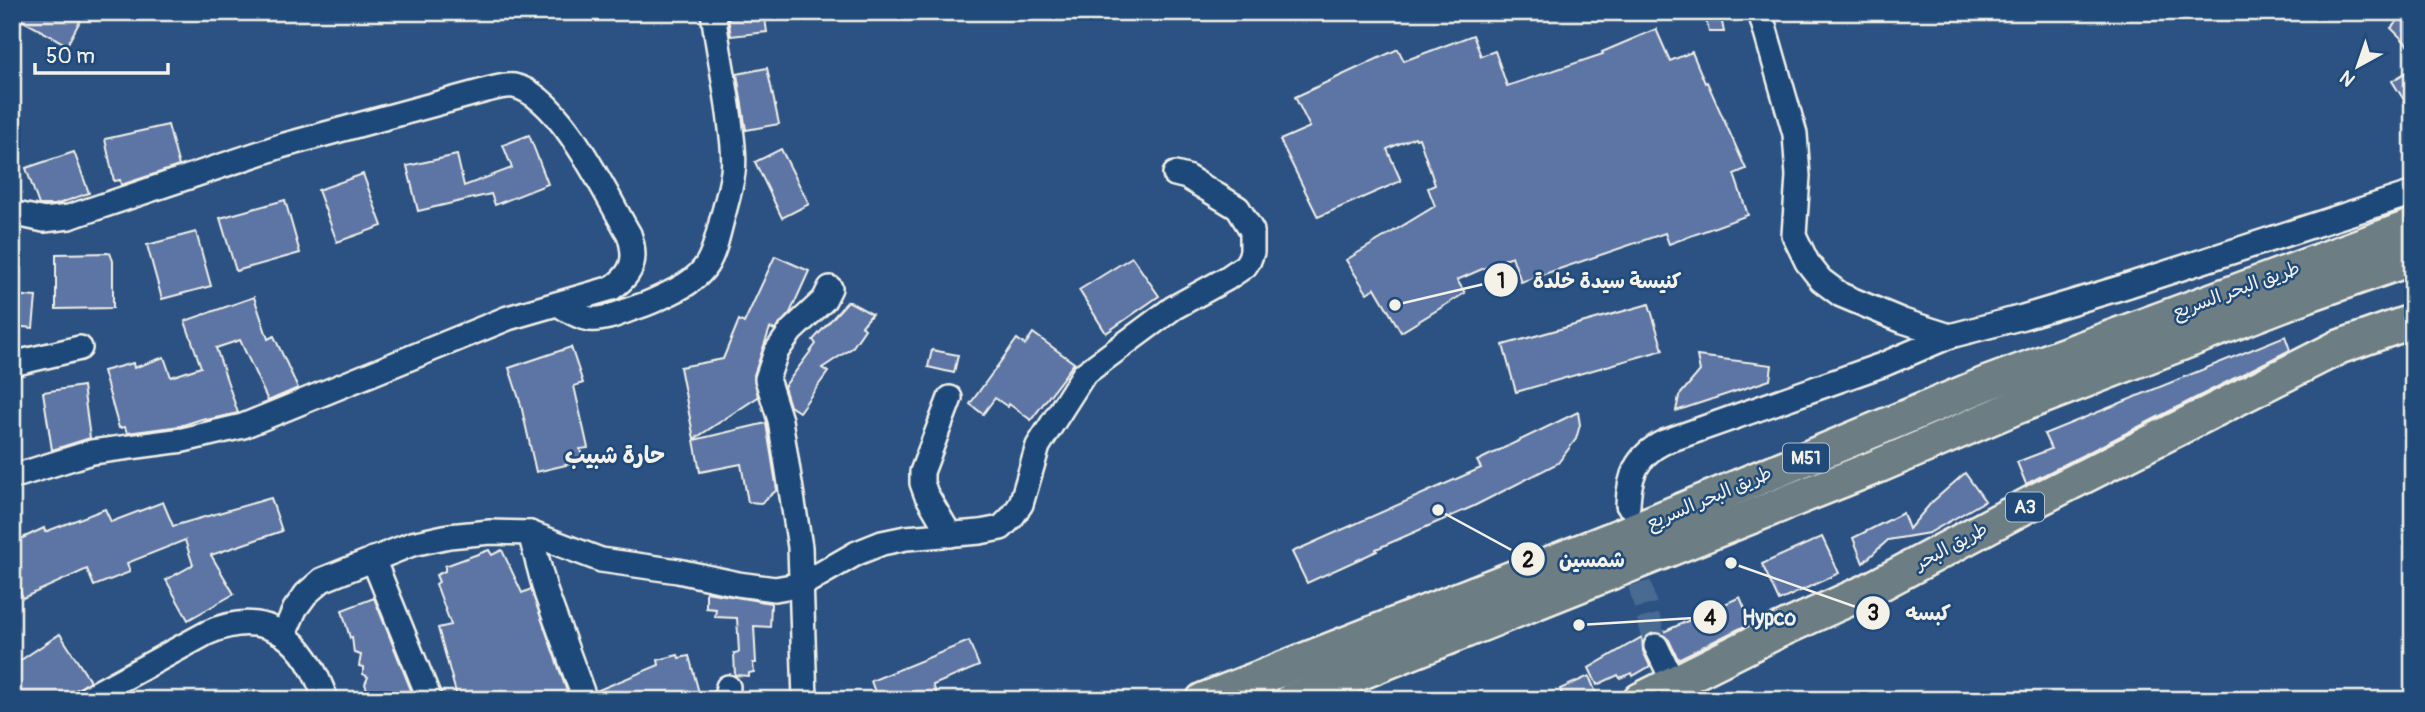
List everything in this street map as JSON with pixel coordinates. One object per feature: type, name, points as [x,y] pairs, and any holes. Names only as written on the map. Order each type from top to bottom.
[{"type":"highway","name":"طريق البحر السريع","points":[[1203,700],[1619,536],[1985,384],[2413,226]]},
{"type":"highway","name":"طريق البحر السريع","points":[[1292,700],[1878,466],[2014,408],[2307,295],[2413,258]]},
{"type":"highway","name":"طريق البحر","points":[[1640,700],[1776,632],[1867,591],[2041,498],[2339,347],[2413,321]]},
{"type":"street","points":[[560,305],[582,318],[601,318],[646,305],[681,288],[694,281],[707,265],[714,250],[734,163],[729,109],[713,12]]},
{"type":"street","points":[[1760,12],[1795,134],[1798,177],[1794,235],[1807,262],[1821,280],[1841,295],[1903,321],[1950,335]]},
{"type":"street","points":[[12,213],[44,220],[69,217],[305,139],[487,90],[514,86],[545,102],[568,129],[629,234],[635,250],[631,268],[619,284],[600,293],[508,318],[243,426],[183,440],[92,452],[13,471]]},
{"type":"street","points":[[284,634],[295,609],[306,594],[322,580],[412,544],[450,536],[489,532],[530,533],[601,560],[775,589],[803,584],[857,553],[882,543],[1001,528],[1021,504],[1038,446],[1084,374],[1173,308],[1226,279],[1249,260],[1252,252],[1252,231],[1238,208],[1187,177],[1175,174]]},
{"type":"street","points":[[1628,505],[1629,480],[1639,462],[1654,447],[1882,365],[1950,335],[2023,317],[2123,287],[2413,193]]},
{"type":"street","points":[[805,700],[800,547],[780,420],[767,379],[776,352],[791,331],[824,300],[830,288]]},
{"type":"street","points":[[1855,302],[1863,312],[1890,330],[1897,339],[1896,349],[1882,365]]},
{"type":"street","points":[[12,364],[80,348]]},
{"type":"street","points":[[950,398],[922,472],[922,483],[950,535]]},
{"type":"street","points":[[530,533],[546,593],[584,700]]},
{"type":"street","points":[[373,559],[430,700]]},
{"type":"street","points":[[84,700],[226,625],[246,622],[266,626],[284,634],[299,646],[319,680],[326,700]]},
{"type":"street","points":[[1656,646],[1674,683]]},
{"type":"building","points":[[12,12],[85,12],[67,45],[12,15]]},
{"type":"building","points":[[727,12],[764,12],[767,32],[731,36]]},
{"type":"building","points":[[1704,12],[1720,12],[1724,32],[1709,32]]},
{"type":"building","points":[[2406,12],[2413,12],[2413,50],[2391,28]]},
{"type":"building","points":[[1656,29],[1670,61],[1692,52],[1705,83],[1707,82],[1746,169],[1734,174],[1748,215],[1669,244],[1665,233],[1521,282],[1512,256],[1457,280],[1465,293],[1401,332],[1375,288],[1367,293],[1346,260],[1435,206],[1428,188],[1435,185],[1419,138],[1415,137],[1387,149],[1401,181],[1318,217],[1280,140],[1310,127],[1295,97],[1398,49],[1404,61],[1473,35],[1481,56],[1495,51],[1507,86],[1603,54],[1602,52]]},
{"type":"building","points":[[767,68],[779,124],[746,130],[737,74]]},
{"type":"building","points":[[2413,68],[2413,114],[2392,81]]},
{"type":"building","points":[[168,125],[179,166],[121,185],[120,180],[114,181],[105,139]]},
{"type":"building","points":[[529,135],[548,184],[495,205],[491,194],[418,211],[407,166],[457,155],[464,186],[512,168],[503,145]]},
{"type":"building","points":[[781,149],[809,204],[782,218],[755,162]]},
{"type":"building","points":[[74,152],[89,193],[55,205],[39,205],[26,168]]},
{"type":"building","points":[[363,174],[382,226],[337,242],[318,190]]},
{"type":"building","points":[[285,200],[300,253],[236,271],[220,218]]},
{"type":"building","points":[[196,232],[211,286],[162,299],[147,245]]},
{"type":"building","points":[[110,253],[113,261],[113,308],[56,309],[56,254]]},
{"type":"building","points":[[775,256],[809,271],[790,313],[775,330],[770,328],[754,375],[758,397],[694,439],[680,367],[723,359],[739,320],[744,323]]},
{"type":"building","points":[[1132,257],[1159,296],[1106,333],[1079,290]]},
{"type":"building","points":[[12,295],[36,297],[33,328],[12,326]]},
{"type":"building","points":[[254,297],[268,339],[274,336],[298,388],[268,401],[240,340],[216,348],[238,413],[206,420],[205,418],[180,426],[127,433],[125,427],[119,428],[103,371],[133,363],[134,368],[164,357],[171,377],[201,367],[185,321]]},
{"type":"building","points":[[848,301],[872,314],[862,326],[865,329],[852,348],[822,368],[828,372],[799,412],[790,406],[784,387],[816,344],[813,340]]},
{"type":"building","points":[[1649,304],[1663,350],[1516,392],[1503,345]]},
{"type":"building","points":[[1033,333],[1074,363],[1031,420],[1009,404],[1008,407],[995,398],[983,414],[970,404],[1017,339],[1025,345]]},
{"type":"building","points":[[2285,336],[2290,350],[2026,484],[2017,462],[2051,449],[2044,434]]},
{"type":"building","points":[[571,347],[583,383],[574,386],[588,448],[580,449],[583,461],[536,472],[521,405],[509,368]]},
{"type":"building","points":[[932,350],[958,355],[954,373],[928,367]]},
{"type":"building","points":[[1697,356],[1772,365],[1770,380],[1676,411],[1679,396],[1700,371]]},
{"type":"building","points":[[83,386],[90,438],[52,450],[43,392]]},
{"type":"building","points":[[1578,412],[1580,425],[1576,439],[1558,463],[1474,506],[1307,583],[1292,552],[1481,468],[1477,461]]},
{"type":"building","points":[[766,423],[777,490],[761,503],[748,502],[741,464],[700,472],[694,440]]},
{"type":"building","points":[[1965,473],[1985,501],[1929,533],[1888,540],[1863,563],[1853,538],[1903,513],[1909,529],[1931,503]]},
{"type":"building","points":[[271,498],[282,531],[211,555],[234,594],[188,620],[166,580],[193,565],[185,540],[127,563],[130,572],[94,586],[87,569],[23,598],[12,574],[12,543],[44,528],[45,532],[105,509],[111,522],[163,502],[173,526]]},
{"type":"building","points":[[1822,537],[1839,573],[1779,601],[1762,564]]},
{"type":"building","points":[[489,550],[492,555],[502,550],[522,593],[531,589],[570,700],[458,700],[438,628],[451,625],[436,584],[439,582],[436,575],[445,571],[445,566]]},
{"type":"building","points":[[706,592],[771,603],[770,627],[754,626],[756,663],[753,663],[754,672],[749,673],[749,676],[735,675],[734,653],[739,652],[737,618],[715,617],[716,609],[706,608]]},
{"type":"building","points":[[1740,597],[1751,623],[1678,659],[1669,640],[1661,633]]},
{"type":"building","points":[[374,598],[415,700],[371,700],[365,684],[368,677],[363,674],[363,667],[359,666],[361,655],[354,653],[352,637],[350,638],[342,610]]},
{"type":"building","points":[[60,634],[90,681],[62,700],[12,700],[12,666]]},
{"type":"building","points":[[1642,637],[1643,651],[1650,666],[1633,676],[1632,673],[1620,678],[1618,675],[1597,685],[1589,668]]},
{"type":"building","points":[[969,641],[979,666],[933,685],[939,700],[878,700],[871,681]]},
{"type":"building","points":[[678,655],[679,658],[689,656],[701,700],[599,700],[596,691],[659,665],[658,660]]},
{"type":"building","points":[[1589,676],[1599,700],[1564,700],[1560,689]]},
{"type":"tunnel","points":[[1634,550],[1638,578],[1656,646]]},
{"type":"place","name":"كنيسة سيدة خلدة","points":[[1395,305]]},
{"type":"place","name":"شمسين","points":[[1438,510]]},
{"type":"place","name":"كبسه","points":[[1731,563]]},
{"type":"place","name":"Hypco","points":[[1579,625]]},
{"type":"district","name":"حارة شبيب","points":[[615,455]]}]
